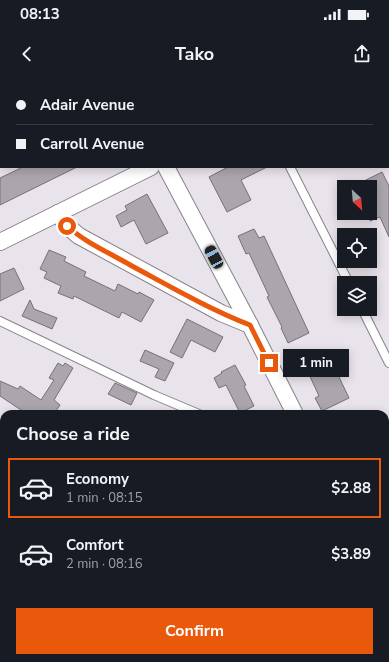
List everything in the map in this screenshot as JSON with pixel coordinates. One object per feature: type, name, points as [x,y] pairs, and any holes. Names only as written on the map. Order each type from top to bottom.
[{"type":"street","points":[[0,242],[149,168]]},
{"type":"street","points":[[167,168],[250,325],[293,410]]},
{"type":"street","points":[[58,213],[67,226],[79,236],[221,313],[250,325]]},
{"type":"lane","points":[[291,168],[345,276]]},
{"type":"lane","points":[[366,316],[389,363]]},
{"type":"lane","points":[[0,321],[154,395],[190,410]]},
{"type":"building","points":[[21,168],[75,168],[0,205],[0,178]]},
{"type":"building","points":[[226,168],[265,168],[241,180],[251,200],[227,212],[209,177]]},
{"type":"building","points":[[382,172],[389,186],[389,237],[380,217],[377,218],[377,180],[366,180]]},
{"type":"building","points":[[147,194],[168,233],[146,244],[134,220],[121,227],[116,216],[127,210],[125,206]]},
{"type":"building","points":[[254,229],[259,238],[264,236],[309,333],[288,343],[267,297],[269,296],[249,253],[246,254],[238,236]]},
{"type":"building","points":[[49,250],[66,257],[64,261],[86,272],[84,276],[115,291],[118,284],[138,294],[139,292],[154,300],[141,322],[122,312],[119,318],[74,296],[73,299],[58,293],[61,286],[44,278],[47,272],[40,269]]},
{"type":"building","points":[[14,268],[24,289],[0,301],[0,274]]},
{"type":"building","points":[[30,300],[34,309],[57,318],[52,329],[22,316]]},
{"type":"building","points":[[187,319],[223,337],[215,352],[191,340],[182,358],[170,352]]},
{"type":"building","points":[[145,350],[174,363],[165,381],[155,377],[159,369],[140,361]]},
{"type":"building","points":[[336,357],[344,375],[339,377],[349,398],[321,410],[315,398],[319,396],[307,370]]},
{"type":"building","points":[[58,363],[63,366],[65,363],[73,368],[54,400],[60,405],[57,410],[21,410],[0,396],[0,381],[18,389],[20,386],[41,400],[54,380],[49,378]]},
{"type":"building","points":[[235,365],[246,385],[244,386],[254,406],[246,410],[238,410],[226,385],[219,388],[214,378],[222,373],[221,372]]},
{"type":"building","points":[[115,383],[137,393],[131,405],[108,394]]},
{"type":"route","points":[[67,226],[79,236],[135,267],[221,313],[250,325],[269,363]]}]
